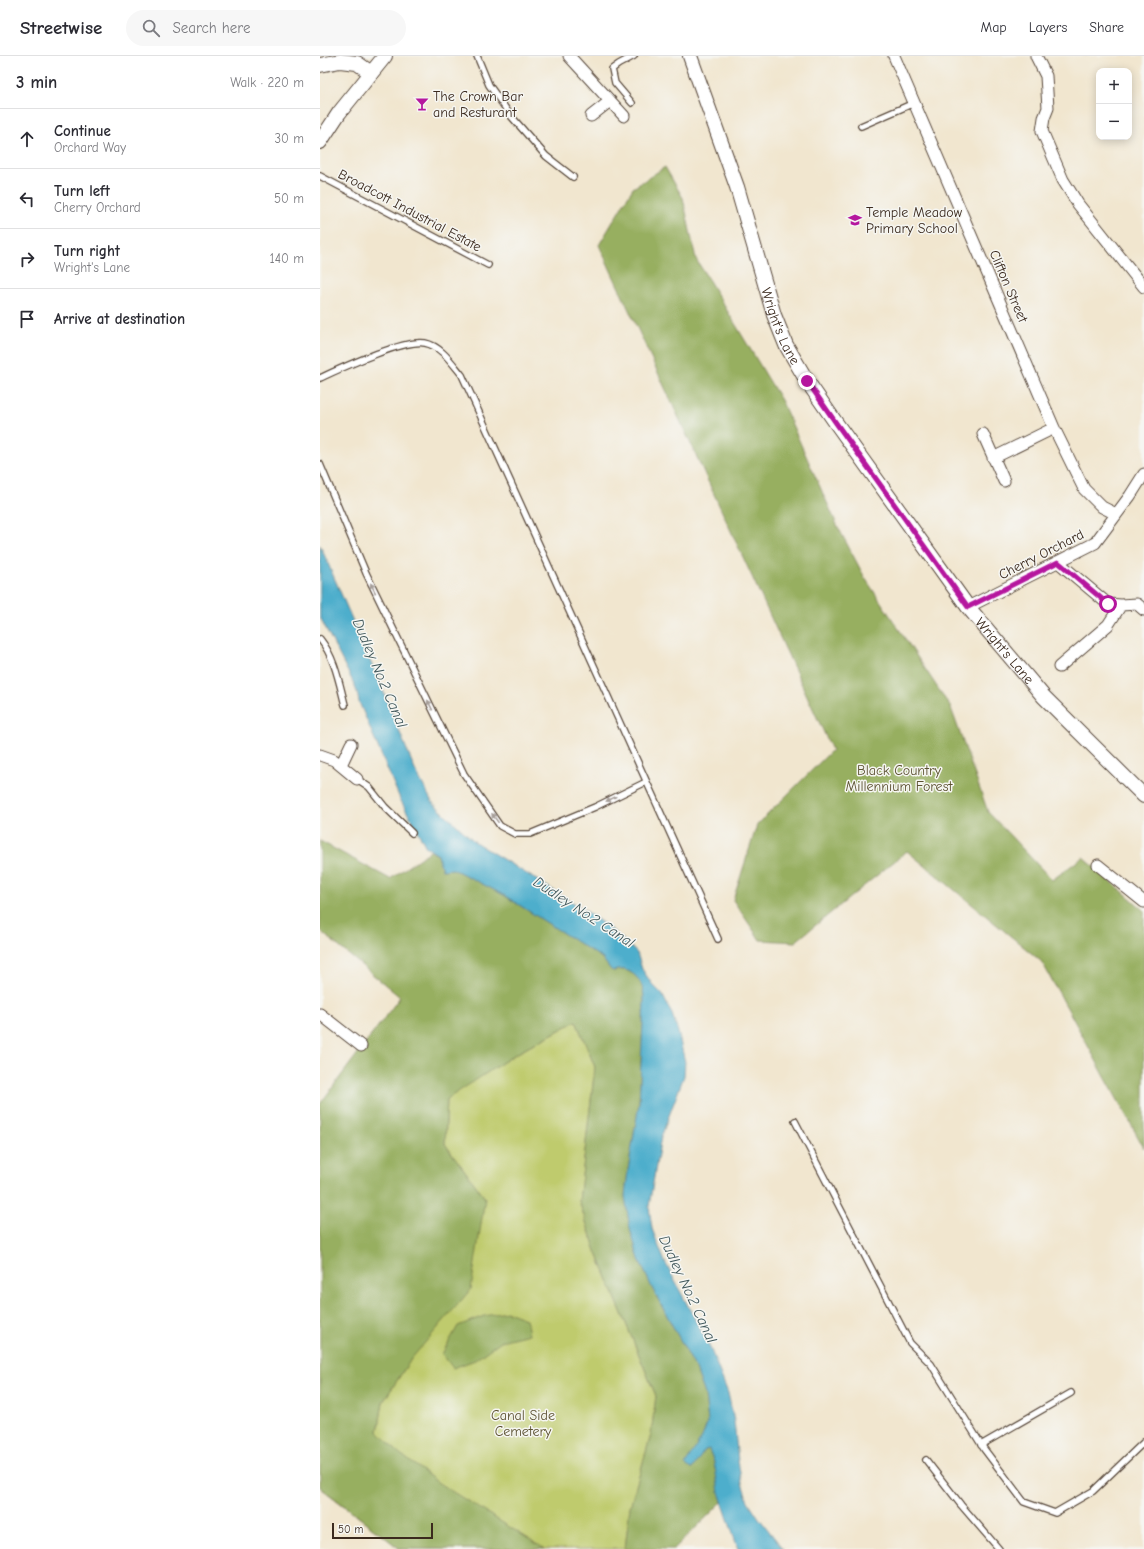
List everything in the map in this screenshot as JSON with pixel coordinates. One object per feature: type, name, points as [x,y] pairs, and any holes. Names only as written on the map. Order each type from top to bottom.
[{"type":"street","points":[[320,142],[339,112],[385,56]]},
{"type":"street","points":[[569,56],[624,116]]},
{"type":"street","name":"Wright's Lane","points":[[690,56],[737,187],[774,315],[786,344],[807,381],[968,607],[1044,696],[1144,796]]},
{"type":"street","name":"Clifton Street","points":[[894,56],[1054,428],[1084,489],[1102,506],[1116,514]]},
{"type":"street","points":[[1036,56],[1046,76],[1048,108],[1044,118],[1042,131],[1063,180],[1078,204],[1144,287]]},
{"type":"street","points":[[320,65],[340,61],[357,63],[371,73]]},
{"type":"street","points":[[591,116],[610,101]]},
{"type":"street","points":[[993,458],[1054,428]]},
{"type":"street","points":[[983,434],[1004,481]]},
{"type":"street","name":"Cherry Orchard","points":[[968,607],[1095,543],[1144,474]]},
{"type":"street","points":[[1058,562],[1108,604],[1137,604],[1144,610]]},
{"type":"street","points":[[1059,667],[1108,625],[1121,605]]},
{"type":"street","points":[[341,765],[351,744]]},
{"type":"street","points":[[320,755],[334,760],[357,779]]},
{"type":"street","points":[[1098,865],[1144,902]]},
{"type":"street","points":[[320,1014],[361,1046]]},
{"type":"lane","points":[[477,56],[488,85],[510,116],[546,156],[573,177]]},
{"type":"lane","points":[[632,103],[615,83],[612,69],[634,56]]},
{"type":"lane","points":[[861,126],[914,102]]},
{"type":"lane","name":"Broadcott Industrial Estate","points":[[320,176],[488,265]]},
{"type":"lane","points":[[320,378],[404,344],[425,343],[441,351],[462,375],[718,939]]},
{"type":"lane","points":[[320,464],[366,573],[464,774],[500,826],[515,834],[530,834],[595,807],[646,782]]},
{"type":"lane","points":[[320,639],[326,646],[336,668],[345,705]]},
{"type":"lane","points":[[357,779],[369,787],[385,807],[412,833]]},
{"type":"lane","points":[[795,1121],[910,1343],[931,1364],[981,1445],[1024,1502],[1055,1512],[1093,1491],[1144,1442]]},
{"type":"lane","points":[[981,1445],[1071,1393]]},
{"type":"lane","points":[[926,1460],[961,1505],[999,1549]]},
{"type":"green space","name":"Black Country Millennium Forest","points":[[665,167],[683,198],[696,259],[781,400],[838,527],[865,578],[951,708],[988,812],[1052,880],[1083,857],[1144,910],[1144,1148],[1042,962],[907,851],[795,942],[760,940],[733,900],[757,825],[832,750],[599,245],[633,188]]},
{"type":"green space","points":[[320,841],[390,879],[430,851],[438,855],[442,870],[453,869],[502,894],[602,958],[611,970],[631,972],[638,978],[642,986],[644,1003],[639,1104],[625,1196],[630,1229],[639,1259],[652,1288],[696,1369],[705,1394],[708,1421],[692,1468],[705,1450],[709,1449],[714,1462],[722,1502],[674,1549],[625,1549],[630,1507],[651,1435],[656,1396],[596,1251],[579,1201],[595,1067],[576,1021],[514,1055],[447,1099],[445,1144],[485,1198],[471,1289],[411,1359],[383,1402],[378,1432],[399,1453],[440,1484],[545,1549],[400,1549],[320,1487],[320,1104],[400,997],[320,931]]},
{"type":"green space","name":"Canal Side Cemetery","points":[[576,1021],[595,1067],[579,1201],[596,1251],[656,1396],[651,1435],[630,1507],[625,1549],[400,1549],[322,1489],[378,1432],[383,1402],[411,1359],[485,1198],[445,1144],[447,1098],[514,1055]]},
{"type":"green space","points":[[507,1312],[526,1319],[529,1334],[501,1341],[475,1360],[453,1368],[442,1354],[458,1326],[484,1316]]},
{"type":"water","name":"Dudley No.2 Canal","points":[[320,545],[384,693],[415,770],[432,802],[475,842],[582,908],[617,934],[637,953],[642,969],[652,984],[662,994],[672,1014],[685,1062],[684,1076],[661,1137],[649,1206],[652,1229],[665,1262],[711,1350],[728,1393],[734,1421],[742,1483],[748,1501],[783,1549],[738,1549],[719,1492],[714,1462],[709,1449],[705,1450],[692,1469],[685,1465],[702,1437],[708,1421],[705,1394],[696,1369],[652,1288],[639,1259],[630,1229],[625,1196],[639,1104],[644,1003],[644,992],[642,986],[638,978],[631,972],[611,970],[602,958],[502,894],[453,869],[442,870],[438,855],[426,847],[400,799],[359,702],[353,682],[320,617]]},
{"type":"place","name":"The Crown Bar and Resturant","points":[[422,104]]},
{"type":"place","name":"Temple Meadow Primary School","points":[[855,220]]},
{"type":"route","points":[[807,381],[968,607],[1058,562],[1108,604]]}]
